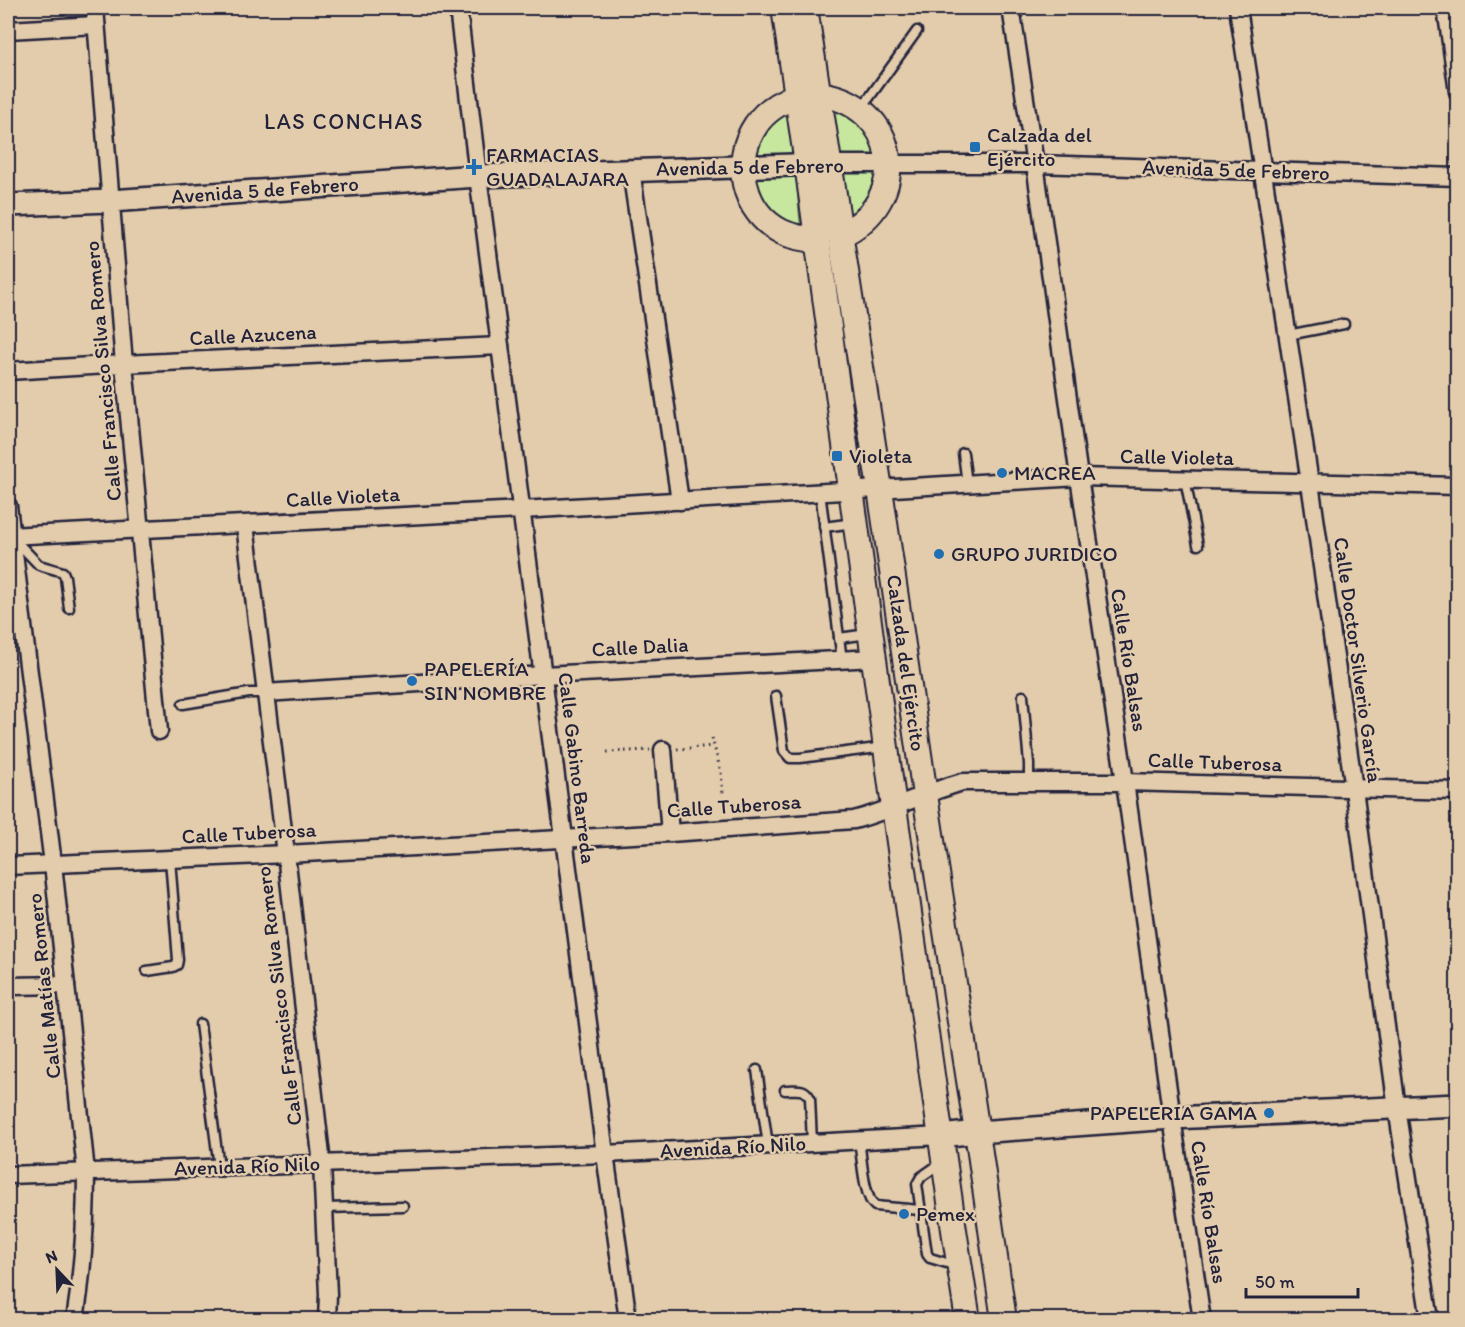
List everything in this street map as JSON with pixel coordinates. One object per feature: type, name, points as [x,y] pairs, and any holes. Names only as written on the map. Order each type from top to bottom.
[{"type":"main road","name":"Calzada del Ejército","points":[[784,8],[807,95],[829,237],[880,489],[1004,1320]]},
{"type":"main road","name":"Calzada del Ejército","points":[[805,8],[807,95]]},
{"type":"main road","points":[[827,94],[846,100],[861,110],[874,123],[883,139],[888,164],[885,188],[873,211],[860,224],[829,237],[804,239],[781,231],[766,221],[753,206],[745,188],[742,166],[747,140],[756,123],[771,109],[787,100],[807,95],[827,94]]},
{"type":"main road","name":"Calzada del Ejército","points":[[829,237],[855,523],[940,1136],[968,1320]]},
{"type":"street","name":"Calle Francisco Silva Romero","points":[[95,8],[124,364],[159,730]]},
{"type":"street","name":"Calle Gabino Barreda","points":[[458,8],[521,510],[628,1320]]},
{"type":"street","name":"Calle Río Balsas","points":[[1011,8],[1202,1320]]},
{"type":"street","name":"Calle Doctor Silverio García","points":[[1238,8],[1310,483],[1397,1108],[1430,1320]]},
{"type":"street","points":[[1446,8],[1458,92]]},
{"type":"street","points":[[8,30],[96,25]]},
{"type":"street","name":"Avenida 5 de Febrero","points":[[8,205],[110,201],[478,176],[818,164],[1035,164],[1458,177]]},
{"type":"street","points":[[631,170],[680,501]]},
{"type":"street","name":"Calle Azucena","points":[[8,371],[500,346]]},
{"type":"street","name":"Calle Violeta","points":[[9,536],[521,510],[1079,477],[1458,486]]},
{"type":"street","name":"Calle Matías Romero","points":[[8,506],[9,536],[53,864],[86,1172],[86,1215],[75,1320]]},
{"type":"street","name":"Calle Francisco Silva Romero","points":[[245,525],[322,1164],[328,1294],[327,1320]]},
{"type":"street","name":"Calle Dalia","points":[[265,693],[543,675],[875,658]]},
{"type":"street","points":[[663,750],[670,833]]},
{"type":"street","name":"Calle Tuberosa","points":[[8,866],[286,854],[670,833],[854,820],[963,782],[1125,782],[1458,791]]},
{"type":"street","points":[[8,986],[66,985]]},
{"type":"street","name":"Avenida Río Nilo","points":[[8,1175],[605,1154],[940,1136],[977,1131],[1172,1118],[1458,1105]]},
{"type":"lane","points":[[861,110],[917,31]]},
{"type":"lane","points":[[1288,335],[1344,324]]},
{"type":"lane","points":[[963,453],[968,484]]},
{"type":"lane","points":[[1185,479],[1198,545]]},
{"type":"lane","points":[[820,492],[842,660]]},
{"type":"lane","points":[[824,527],[855,523]]},
{"type":"lane","points":[[9,536],[39,565],[63,572],[66,577],[69,608]]},
{"type":"lane","points":[[839,638],[871,634]]},
{"type":"lane","points":[[183,704],[249,693],[265,693]]},
{"type":"lane","points":[[776,696],[784,751],[790,758],[886,747]]},
{"type":"lane","points":[[1023,696],[1029,782]]},
{"type":"lane","points":[[147,971],[172,968],[177,965],[170,859]]},
{"type":"lane","points":[[200,1024],[219,1167]]},
{"type":"lane","points":[[757,1070],[768,1145]]},
{"type":"lane","points":[[785,1090],[803,1090],[810,1098],[812,1143]]},
{"type":"lane","points":[[859,1140],[870,1202],[875,1206],[920,1210]]},
{"type":"lane","points":[[944,1161],[919,1180],[917,1188],[920,1210],[927,1254],[930,1258],[959,1267]]},
{"type":"lane","points":[[324,1208],[403,1206]]},
{"type":"path","points":[[712,738],[722,775],[723,794]]},
{"type":"green space","points":[[788,103],[795,161],[747,164],[748,146]]},
{"type":"green space","points":[[833,105],[867,125],[877,157],[831,159]]},
{"type":"green space","points":[[796,173],[801,234],[778,227],[749,176]]},
{"type":"green space","points":[[835,173],[886,173],[842,230]]},
{"type":"place","name":"Calzada del Ejército","points":[[975,147]]},
{"type":"place","name":"FARMACIAS GUADALAJARA","points":[[474,167]]},
{"type":"place","name":"Violeta","points":[[837,456]]},
{"type":"place","name":"MACREA","points":[[1002,473]]},
{"type":"place","name":"GRUPO JURIDICO","points":[[939,554]]},
{"type":"place","name":"PAPELERÍA SIN NOMBRE","points":[[412,681]]},
{"type":"place","name":"PAPELERIA GAMA","points":[[1269,1113]]},
{"type":"place","name":"Pemex","points":[[904,1214]]},
{"type":"district","name":"LAS CONCHAS","points":[[344,121]]}]
